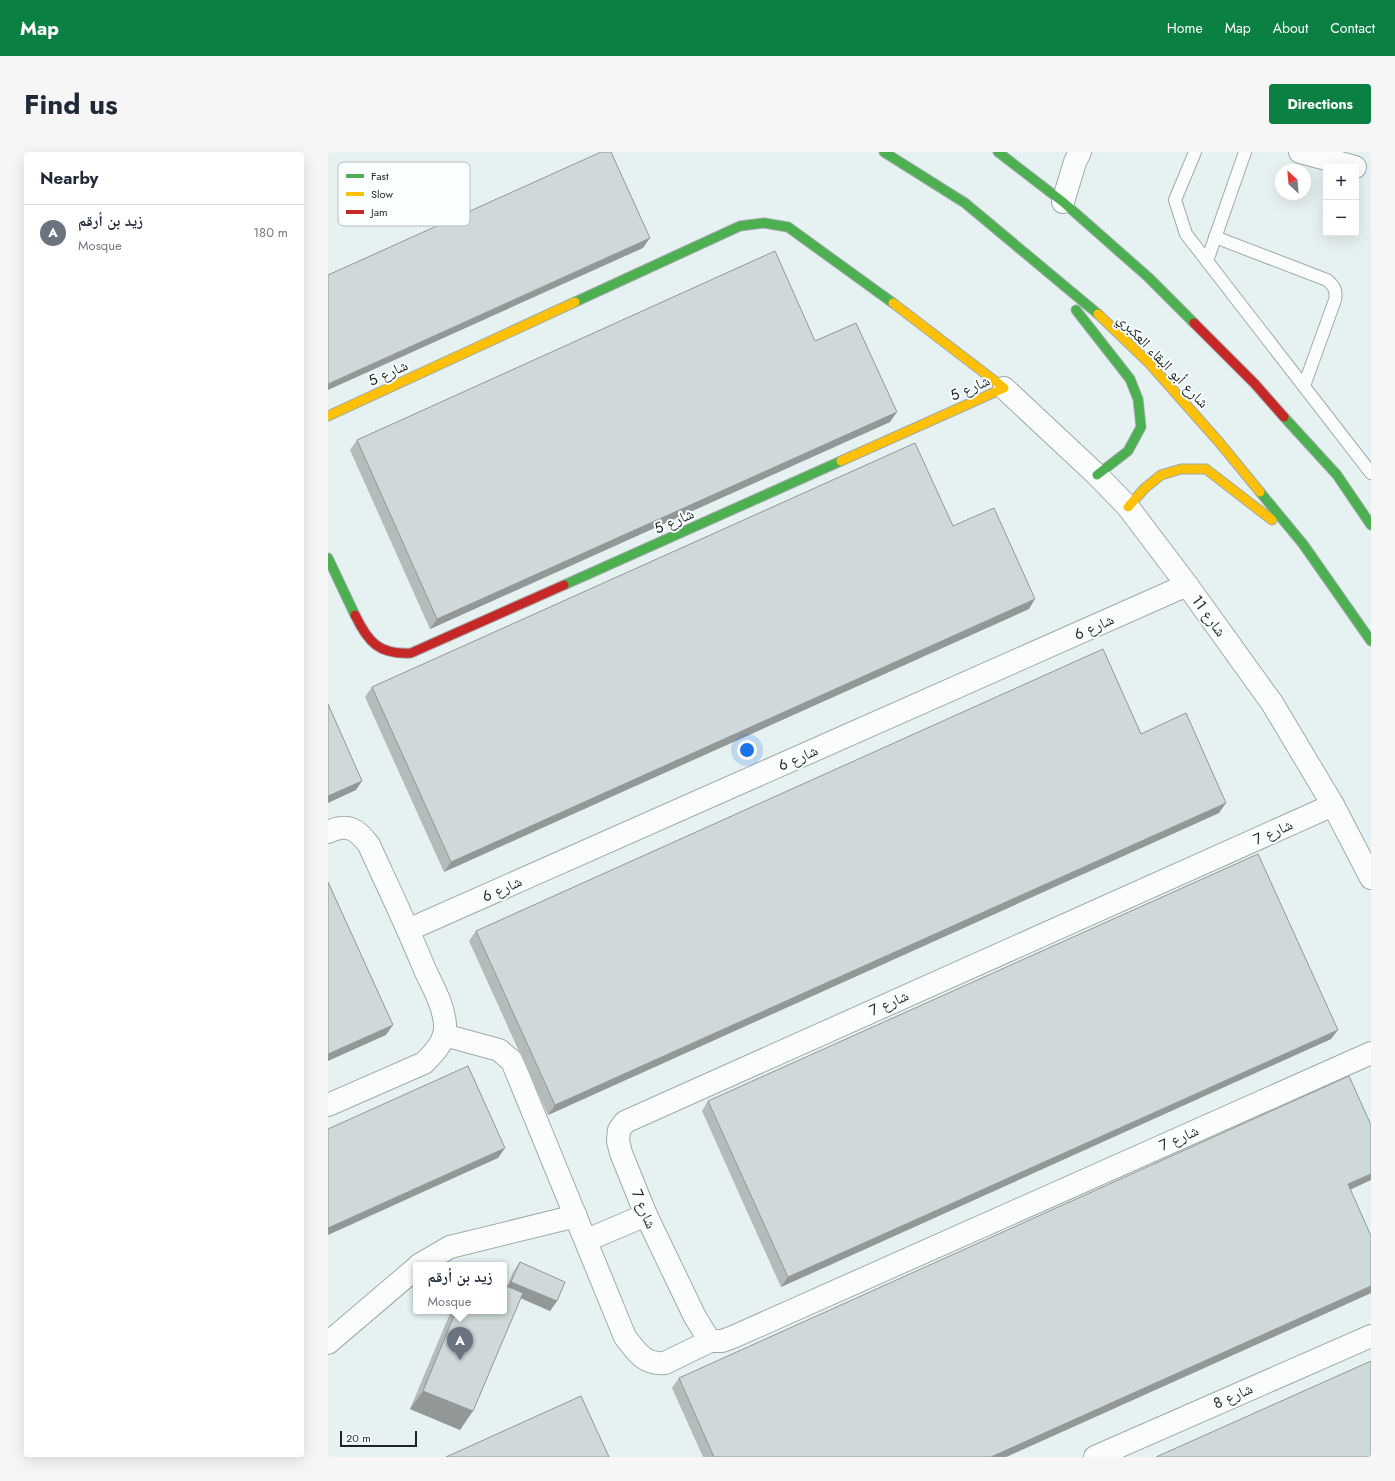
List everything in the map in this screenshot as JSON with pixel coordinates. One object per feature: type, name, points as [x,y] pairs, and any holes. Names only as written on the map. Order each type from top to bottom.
[{"type":"main road","name":"شارع أبو البقاء العكبري","points":[[884,152],[965,203],[1092,309],[1149,363],[1219,442],[1304,544],[1371,641]]},
{"type":"main road","points":[[998,152],[1063,202],[1148,277],[1255,384],[1337,476],[1371,525]]},
{"type":"main road","name":"شارع 5","points":[[328,416],[740,226],[757,222],[772,223],[788,227],[872,287],[1004,388],[411,653],[395,654],[380,649],[371,643],[363,632],[328,558]]},
{"type":"main road","points":[[1038,265],[1130,379],[1138,399],[1141,427],[1128,451],[1097,475]]},
{"type":"main road","points":[[1128,507],[1140,491],[1158,476],[1177,468],[1206,469],[1304,544]]},
{"type":"street","points":[[1063,202],[1075,162],[1080,152]]},
{"type":"street","points":[[1300,152],[1352,163],[1371,171]]},
{"type":"street","name":"شارع 11","points":[[1004,388],[1097,475],[1128,507],[1187,585],[1272,703],[1333,805],[1371,878]]},
{"type":"street","name":"شارع 6","points":[[408,930],[1187,585]]},
{"type":"street","name":"شارع 7","points":[[1333,805],[626,1122],[619,1130],[618,1141],[646,1216],[695,1317],[710,1342],[722,1341],[1371,1053]]},
{"type":"street","points":[[328,832],[342,828],[352,828],[362,835],[369,845],[408,930],[441,1008],[445,1025],[444,1035],[436,1051],[424,1063],[328,1105]]},
{"type":"street","points":[[444,1035],[499,1050],[512,1061],[625,1337],[641,1358],[648,1362],[665,1363],[710,1342]]},
{"type":"street","points":[[424,1262],[450,1247],[576,1216]]},
{"type":"street","points":[[586,1240],[646,1216]]},
{"type":"street","points":[[328,1343],[413,1271]]},
{"type":"street","name":"شارع 8","points":[[1095,1457],[1371,1336]]},
{"type":"lane","points":[[1195,152],[1175,200],[1186,234],[1304,386],[1366,461],[1371,473]]},
{"type":"lane","points":[[1207,261],[1245,152]]},
{"type":"lane","points":[[1215,236],[1327,280],[1333,285],[1336,292],[1335,300],[1304,386]]},
{"type":"building","points":[[601,152],[611,152],[650,238],[328,384],[328,275],[437,226],[470,226],[470,211]]},
{"type":"building","points":[[775,251],[815,341],[856,323],[897,412],[437,619],[357,440]]},
{"type":"building","points":[[915,443],[953,526],[994,508],[1035,599],[451,862],[372,687]]},
{"type":"building","points":[[1103,649],[1141,734],[1186,713],[1226,803],[555,1105],[476,931]]},
{"type":"building","points":[[328,704],[362,781],[328,796]]},
{"type":"building","points":[[1258,854],[1338,1030],[788,1277],[708,1101]]},
{"type":"building","points":[[328,882],[393,1025],[328,1054]]},
{"type":"building","points":[[468,1066],[505,1148],[328,1228],[328,1129]]},
{"type":"building","points":[[1349,1076],[1371,1125],[1371,1174],[1348,1184],[1371,1236],[1371,1286],[991,1457],[714,1457],[679,1378]]},
{"type":"building","points":[[520,1262],[565,1282],[557,1301],[511,1282]]},
{"type":"building","points":[[507,1286],[523,1293],[473,1411],[423,1391],[455,1314],[507,1314]]},
{"type":"building","points":[[1371,1361],[1371,1457],[1156,1457]]},
{"type":"building","points":[[581,1396],[609,1457],[446,1457]]},
{"type":"traffic: fast","points":[[884,152],[965,203],[1098,314]]},
{"type":"traffic: fast","points":[[998,152],[1063,202],[1148,277],[1194,323]]},
{"type":"traffic: fast","points":[[575,302],[740,226],[764,223],[788,227],[893,303]]},
{"type":"traffic: fast","points":[[1076,310],[1130,379],[1138,399],[1141,427],[1128,451],[1097,475]]},
{"type":"traffic: fast","points":[[1284,417],[1337,475],[1371,525]]},
{"type":"traffic: fast","points":[[564,585],[841,461]]},
{"type":"traffic: fast","points":[[1260,492],[1303,544],[1371,641]]},
{"type":"traffic: fast","points":[[328,558],[355,615]]},
{"type":"traffic: slow","points":[[328,416],[575,302]]},
{"type":"traffic: slow","points":[[841,461],[1004,388],[893,303]]},
{"type":"traffic: slow","points":[[1098,314],[1149,363],[1219,442],[1260,492]]},
{"type":"traffic: slow","points":[[1128,507],[1145,488],[1161,475],[1181,469],[1206,469],[1272,520]]},
{"type":"traffic: jam","points":[[1194,323],[1255,384],[1284,417]]},
{"type":"traffic: jam","points":[[355,615],[365,633],[376,645],[391,652],[411,653],[564,585]]},
{"type":"place","name":"زيد بن أرقم","points":[[460,1360]]}]
